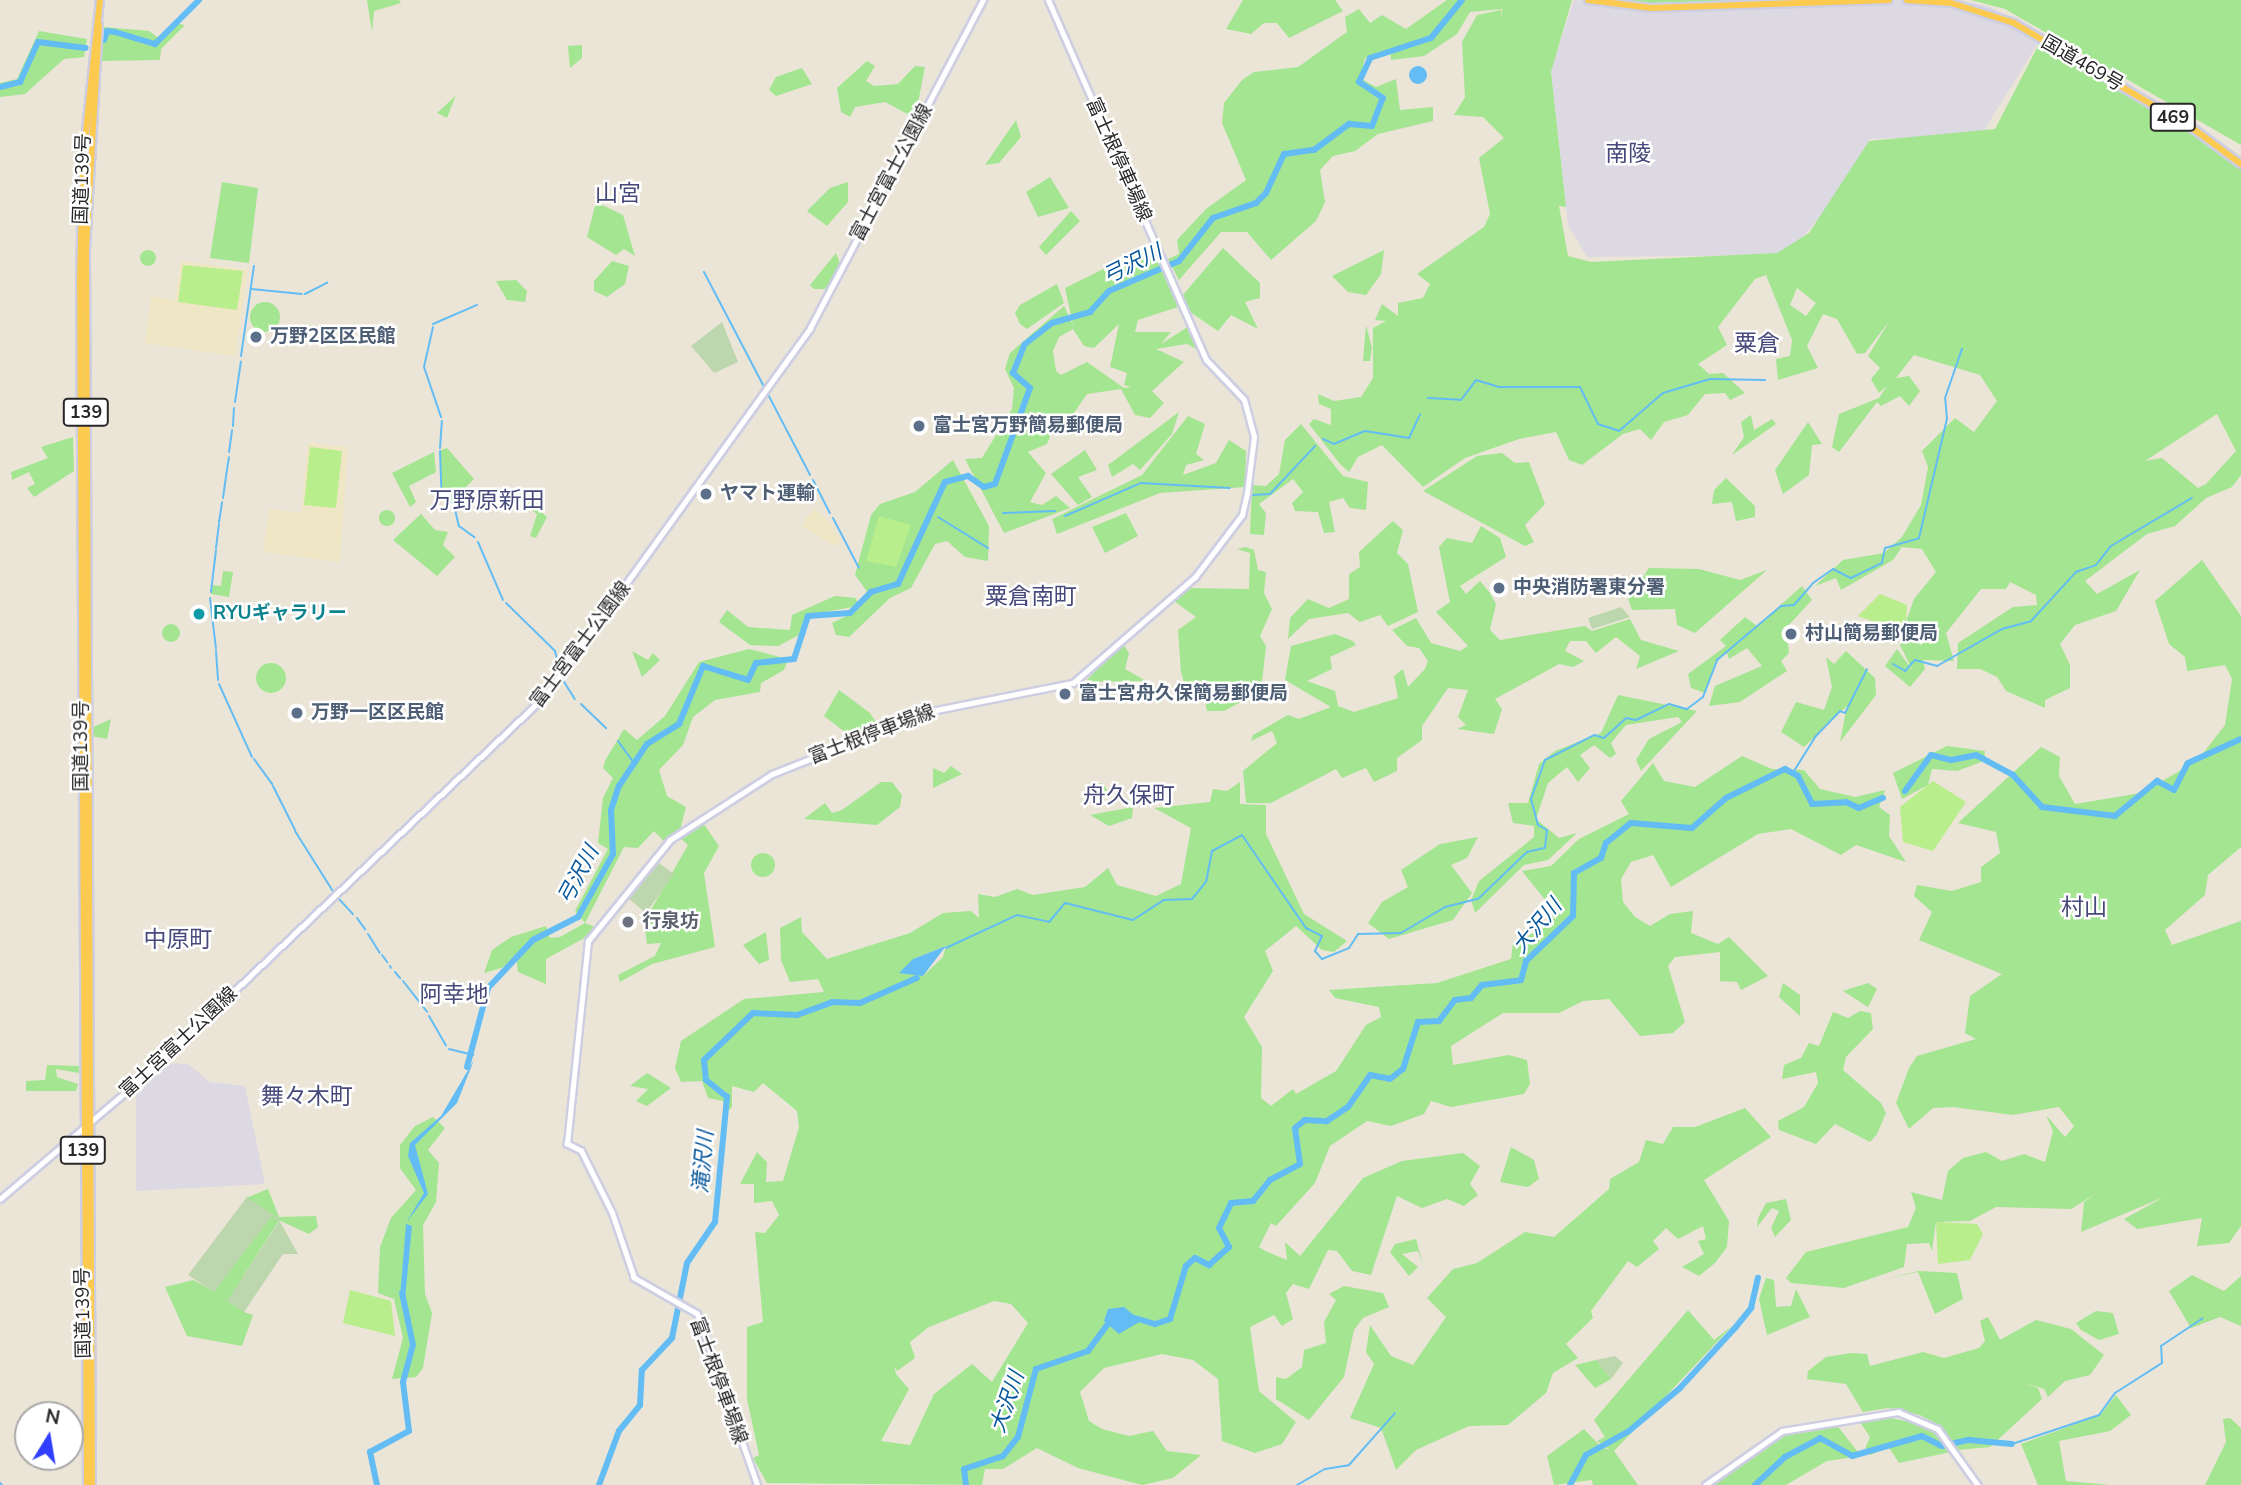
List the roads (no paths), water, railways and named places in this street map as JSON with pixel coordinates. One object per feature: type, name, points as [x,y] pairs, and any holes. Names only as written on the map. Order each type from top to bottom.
[{"type":"highway","name":"国道139号","points":[[90,1485],[80,269],[85,132],[100,0]]},
{"type":"highway","points":[[1588,0],[1651,8],[1889,0]]},
{"type":"highway","name":"国道469号","points":[[1907,0],[1951,3],[2014,23],[2195,130],[2241,164]]},
{"type":"main road","name":"富士宮富士公園線","points":[[0,1199],[86,1127],[535,708],[821,310],[983,0]]},
{"type":"main road","name":"富士根停車場線","points":[[757,1485],[697,1314],[635,1280],[584,1157],[568,1144],[588,941],[670,841],[767,777],[931,710],[1073,683],[1195,577],[1242,515],[1254,438],[1244,400],[1206,360],[1048,0]]},
{"type":"main road","points":[[1705,1485],[1791,1428],[1898,1412],[1928,1421],[1947,1439],[1978,1485]]},
{"type":"water","points":[[1418,66],[1424,69],[1427,75],[1424,81],[1418,84],[1412,81],[1409,75],[1412,69]]},
{"type":"water","points":[[946,946],[923,976],[899,973],[913,959]]},
{"type":"water","points":[[474,1060],[457,1103],[415,1145],[428,1194],[406,1223],[424,1193],[408,1156],[410,1143],[441,1116]]},
{"type":"water","points":[[406,1224],[412,1226],[405,1299],[400,1298]]},
{"type":"water","points":[[1124,1307],[1141,1321],[1119,1334],[1104,1321],[1108,1309]]},
{"type":"waterway","points":[[104,40],[107,31],[155,44],[199,0]]},
{"type":"waterway","name":"弓沢川","points":[[467,1067],[488,988],[533,940],[578,917],[613,854],[611,810],[619,786],[647,744],[679,724],[703,666],[748,680],[756,663],[794,659],[808,616],[850,613],[871,592],[898,584],[945,482],[968,476],[984,487],[995,484],[1030,388],[1013,373],[1025,344],[1052,323],[1090,312],[1109,291],[1179,261],[1213,218],[1256,203],[1266,193],[1284,154],[1314,150],[1349,124],[1372,126],[1383,98],[1359,82],[1370,58],[1431,38],[1462,0]]},
{"type":"waterway","points":[[0,87],[20,82],[38,42],[86,48]]},
{"type":"waterway","points":[[241,356],[254,266]]},
{"type":"waterway","points":[[704,272],[810,475]]},
{"type":"waterway","points":[[305,294],[327,283]]},
{"type":"waterway","points":[[251,289],[302,294]]},
{"type":"waterway","points":[[433,324],[477,305]]},
{"type":"waterway","points":[[433,327],[424,367],[441,417]]},
{"type":"waterway","points":[[946,948],[1017,915],[1049,922],[1065,903],[1133,920],[1164,900],[1192,899],[1206,882],[1212,851],[1242,835],[1306,928],[1322,936],[1315,951],[1322,959],[1349,948],[1358,934],[1401,933],[1445,907],[1478,899],[1527,852],[1545,848],[1547,830],[1538,825],[1531,799],[1545,760],[1594,735],[1604,738],[1626,718],[1636,720],[1669,704],[1687,709],[1703,697],[1717,660],[1781,606],[1794,605],[1813,583],[1833,569],[1851,578],[1882,563],[1885,548],[1919,538],[1947,419],[1945,398],[1962,349]]},
{"type":"waterway","points":[[235,402],[241,361]]},
{"type":"waterway","points":[[1428,398],[1461,400],[1476,380],[1499,387],[1580,387],[1598,424],[1619,431],[1663,393],[1710,379],[1765,380]]},
{"type":"waterway","points":[[233,426],[234,408]]},
{"type":"waterway","points":[[1323,439],[1334,444],[1365,431],[1409,438],[1420,414]]},
{"type":"waterway","points":[[440,448],[442,421]]},
{"type":"waterway","points":[[229,452],[232,430]]},
{"type":"waterway","points":[[1252,495],[1270,494],[1315,446]]},
{"type":"waterway","points":[[440,451],[441,489],[451,503]]},
{"type":"waterway","points":[[226,476],[229,457]]},
{"type":"waterway","points":[[223,498],[226,477]]},
{"type":"waterway","points":[[813,480],[830,513]]},
{"type":"waterway","points":[[1065,516],[1141,483],[1230,488]]},
{"type":"waterway","points":[[1893,664],[1905,671],[1915,660],[1937,666],[2002,629],[2031,621],[2076,572],[2096,565],[2111,546],[2192,498]]},
{"type":"waterway","points":[[219,522],[222,502]]},
{"type":"waterway","points":[[454,505],[459,526],[474,537]]},
{"type":"waterway","points":[[1003,513],[1055,511]]},
{"type":"waterway","points":[[938,517],[988,548]]},
{"type":"waterway","points":[[833,518],[859,568]]},
{"type":"waterway","points":[[216,548],[219,524]]},
{"type":"waterway","points":[[478,542],[503,600]]},
{"type":"waterway","points":[[211,592],[216,550]]},
{"type":"waterway","points":[[210,598],[216,649]]},
{"type":"waterway","points":[[506,603],[555,651],[560,672]]},
{"type":"waterway","points":[[216,651],[218,680]]},
{"type":"waterway","points":[[1794,771],[1815,737],[1840,711],[1845,713],[1867,669]]},
{"type":"waterway","points":[[561,677],[575,699]]},
{"type":"waterway","points":[[219,684],[252,757]]},
{"type":"waterway","points":[[581,704],[606,728]]},
{"type":"waterway","name":"大沢川","points":[[1905,791],[1931,755],[1951,760],[1976,755],[2013,775],[2042,807],[2115,816],[2157,781],[2174,790],[2188,763],[2241,739]]},
{"type":"waterway","points":[[618,741],[634,763]]},
{"type":"waterway","points":[[254,759],[272,784]]},
{"type":"waterway","name":"大沢川","points":[[1135,1318],[1155,1324],[1170,1319],[1186,1266],[1195,1258],[1209,1265],[1229,1247],[1219,1228],[1231,1203],[1253,1201],[1270,1180],[1300,1164],[1295,1128],[1305,1120],[1327,1121],[1348,1107],[1370,1075],[1390,1079],[1403,1069],[1418,1022],[1439,1021],[1455,1000],[1471,998],[1482,985],[1521,980],[1526,961],[1573,916],[1574,873],[1601,858],[1606,843],[1631,823],[1692,828],[1726,798],[1785,769],[1798,776],[1812,804],[1846,802],[1859,808],[1883,798]]},
{"type":"waterway","points":[[273,786],[295,830]]},
{"type":"waterway","points":[[295,831],[334,893]]},
{"type":"waterway","points":[[338,898],[353,914]]},
{"type":"waterway","points":[[357,918],[365,929]]},
{"type":"waterway","points":[[368,934],[380,953]]},
{"type":"waterway","points":[[382,955],[387,962]]},
{"type":"waterway","points":[[395,972],[400,978]]},
{"type":"waterway","name":"滝沢川","points":[[599,1485],[619,1431],[640,1405],[642,1370],[672,1338],[687,1263],[715,1222],[727,1097],[706,1080],[704,1060],[753,1013],[797,1015],[832,1002],[860,1003],[917,978]]},
{"type":"waterway","points":[[403,981],[427,1012]]},
{"type":"waterway","points":[[429,1016],[446,1046]]},
{"type":"waterway","points":[[449,1049],[473,1055]]},
{"type":"waterway","points":[[1570,1485],[1586,1455],[1629,1431],[1680,1388],[1735,1328],[1751,1308],[1758,1278]]},
{"type":"waterway","name":"弓沢川","points":[[377,1485],[370,1452],[409,1431],[403,1382],[413,1345],[402,1293]]},
{"type":"waterway","name":"大沢川","points":[[966,1485],[964,1469],[1003,1456],[1018,1437],[1036,1369],[1088,1351],[1113,1317]]},
{"type":"waterway","points":[[2012,1444],[2099,1415],[2115,1393],[2162,1363],[2161,1346],[2203,1318]]},
{"type":"waterway","points":[[1297,1485],[1325,1469],[1349,1465],[1395,1413]]},
{"type":"waterway","points":[[1755,1485],[1785,1457],[1820,1438],[1852,1456],[1922,1436],[1942,1446],[1969,1440],[2012,1444]]},
{"type":"place","name":"万野2区区民館","points":[[256,337]]},
{"type":"place","name":"富士宮万野簡易郵便局","points":[[919,426]]},
{"type":"place","name":"ヤマト運輸","points":[[706,494]]},
{"type":"place","name":"中央消防署東分署","points":[[1499,588]]},
{"type":"place","name":"RYUギャラリー","points":[[199,614]]},
{"type":"place","name":"村山簡易郵便局","points":[[1791,634]]},
{"type":"place","name":"富士宮舟久保簡易郵便局","points":[[1065,694]]},
{"type":"place","name":"万野一区区民館","points":[[297,713]]},
{"type":"place","name":"行泉坊","points":[[628,922]]},
{"type":"district","name":"南陵","points":[[1628,154]]},
{"type":"district","name":"山宮","points":[[618,194]]},
{"type":"district","name":"粟倉","points":[[1757,344]]},
{"type":"district","name":"万野原新田","points":[[487,501]]},
{"type":"district","name":"粟倉南町","points":[[1031,597]]},
{"type":"district","name":"舟久保町","points":[[1129,796]]},
{"type":"district","name":"村山","points":[[2084,908]]},
{"type":"district","name":"中原町","points":[[178,940]]},
{"type":"district","name":"阿幸地","points":[[454,995]]},
{"type":"district","name":"舞々木町","points":[[307,1097]]}]
